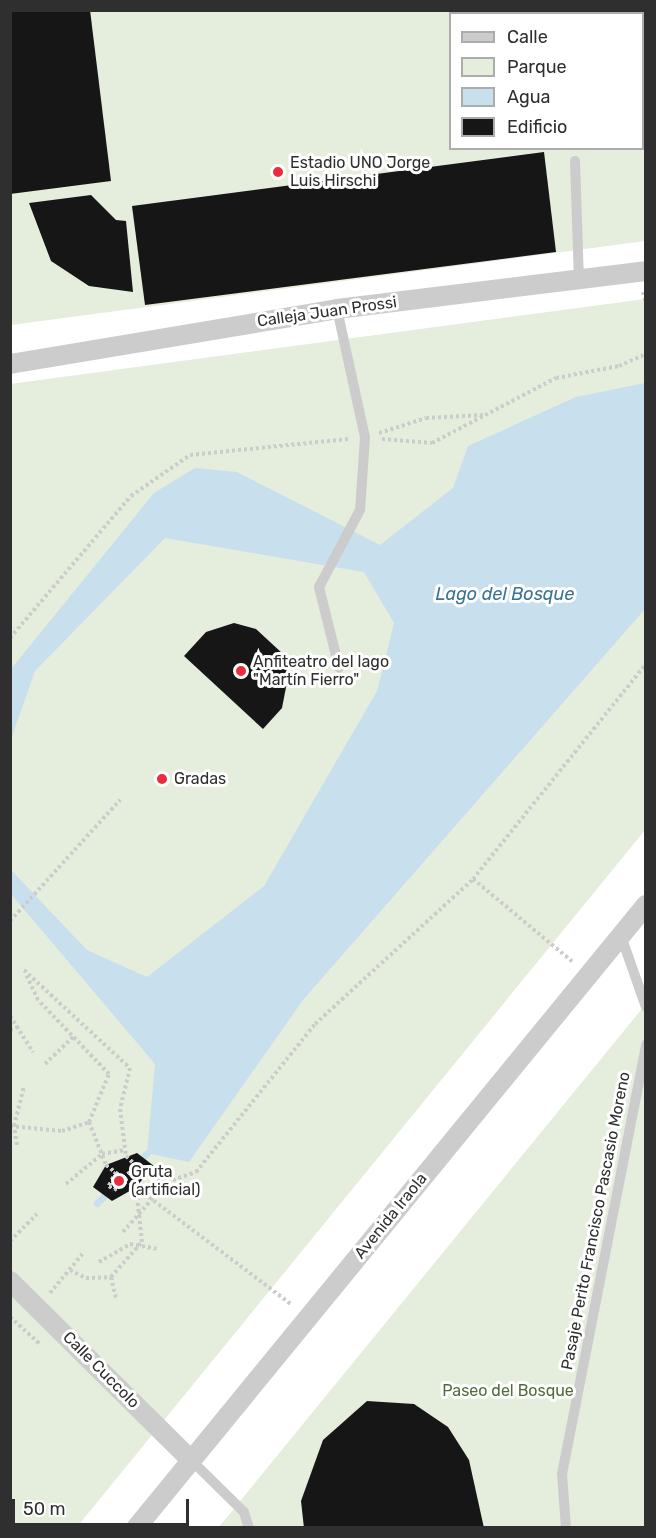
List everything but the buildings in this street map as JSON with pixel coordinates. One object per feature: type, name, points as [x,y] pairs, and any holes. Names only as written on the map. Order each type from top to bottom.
[{"type":"street","name":"Calleja Juan Prossi","points":[[10,364],[337,309],[645,272]]},
{"type":"street","name":"Avenida Iraola","points":[[136,1527],[645,905]]},
{"type":"street","name":"Calle Cuccolo","points":[[10,1281],[191,1460]]},
{"type":"lane","points":[[575,161],[579,279]]},
{"type":"lane","points":[[337,309],[365,437],[360,510],[319,587],[339,668]]},
{"type":"lane","points":[[621,936],[645,1007]]},
{"type":"lane","name":"Pasaje Perito Francisco Pascasio Moreno","points":[[566,1527],[562,1474],[645,1044]]},
{"type":"lane","points":[[191,1460],[244,1512],[249,1527]]},
{"type":"path","points":[[10,638],[131,496],[190,455],[365,437],[432,443],[556,378],[619,366],[645,354]]},
{"type":"path","points":[[365,437],[426,418],[487,415]]},
{"type":"path","points":[[123,1232],[150,1198],[167,1182],[196,1172],[315,1024],[473,879],[645,664]]},
{"type":"path","points":[[10,921],[52,872],[120,800]]},
{"type":"path","points":[[473,879],[588,975]]},
{"type":"path","points":[[167,1182],[140,1169],[132,1162],[125,1150],[120,1109],[130,1068],[24,970],[38,1000],[109,1074],[89,1122],[102,1154],[122,1177],[137,1189],[309,1317]]},
{"type":"path","points":[[10,1016],[33,1052]]},
{"type":"path","points":[[10,1030],[18,1027]]},
{"type":"path","points":[[45,1064],[73,1037]]},
{"type":"path","points":[[17,1145],[12,1126],[24,1086]]},
{"type":"path","points":[[12,1126],[62,1131],[89,1122]]},
{"type":"path","points":[[66,1184],[102,1154],[125,1150]]},
{"type":"path","points":[[70,1270],[86,1278],[111,1277],[142,1242],[141,1209],[134,1168],[111,1188]]},
{"type":"path","points":[[111,1188],[122,1177]]},
{"type":"path","points":[[111,1188],[122,1177]]},
{"type":"path","points":[[10,1241],[37,1214]]},
{"type":"path","points":[[99,1262],[142,1242],[157,1249]]},
{"type":"path","points":[[38,1307],[84,1252]]},
{"type":"path","points":[[111,1277],[116,1299]]},
{"type":"green space","name":"Estadio UNO Jorge Luis Hirschi","points":[[10,11],[645,11],[645,241],[11,325]]},
{"type":"green space","points":[[645,299],[645,830],[77,1527],[11,1527],[10,384]]},
{"type":"green space","name":"Paseo del Bosque","points":[[645,1005],[645,1527],[219,1527]]},
{"type":"water","name":"Lago del Bosque","points":[[645,383],[645,609],[303,1000],[189,1162],[147,1153],[155,1064],[11,894],[11,870],[87,950],[147,977],[264,886],[377,691],[394,623],[364,572],[165,538],[35,671],[11,739],[11,669],[154,493],[195,468],[237,472],[380,545],[453,488],[468,446],[576,397]]},
{"type":"waterway","points":[[137,1163],[147,1153]]},
{"type":"waterway","points":[[97,1203],[110,1190]]},
{"type":"place","name":"Estadio UNO Jorge Luis Hirschi","points":[[278,172]]},
{"type":"place","name":"Anfiteatro del lago \"Martín Fierro\"","points":[[241,671]]},
{"type":"place","name":"Gradas","points":[[162,779]]},
{"type":"place","name":"Gruta (artificial)","points":[[119,1181]]}]
